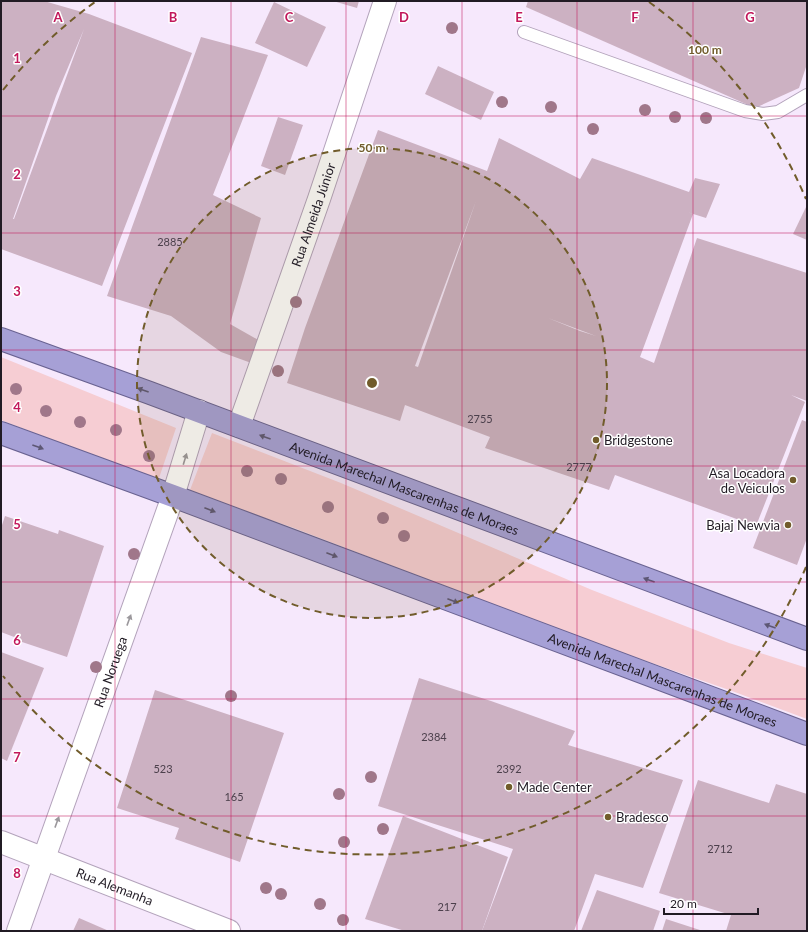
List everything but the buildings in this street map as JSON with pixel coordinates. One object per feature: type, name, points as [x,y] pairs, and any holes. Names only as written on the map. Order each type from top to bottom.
[{"type":"highway","name":"Avenida Marechal Mascarenhas de Moraes","points":[[1,339],[199,411],[807,639]]},
{"type":"highway","name":"Avenida Marechal Mascarenhas de Moraes","points":[[1,433],[807,734]]},
{"type":"street","name":"Rua Almeida Júnior","points":[[239,426],[319,199],[385,1]]},
{"type":"street","name":"Rua Noruega","points":[[18,931],[173,496],[199,411]]},
{"type":"street","name":"Rua Alemanha","points":[[1,842],[229,931]]},
{"type":"lane","points":[[524,32],[745,111],[763,114],[778,112],[807,95]]},
{"type":"shaded area","points":[[1,357],[176,428],[158,481],[1,420]]},
{"type":"shaded area","points":[[212,433],[341,483],[592,590],[729,643],[807,668],[807,719],[566,633],[294,528],[218,502],[190,490]]},
{"type":"place","name":"Bridgestone","points":[[596,440]]},
{"type":"place","name":"Asa Locadora de Veiculos","points":[[793,480]]},
{"type":"place","name":"Bajaj Newvia","points":[[788,525]]},
{"type":"place","name":"Made Center","points":[[509,787]]},
{"type":"place","name":"Bradesco","points":[[608,817]]}]
